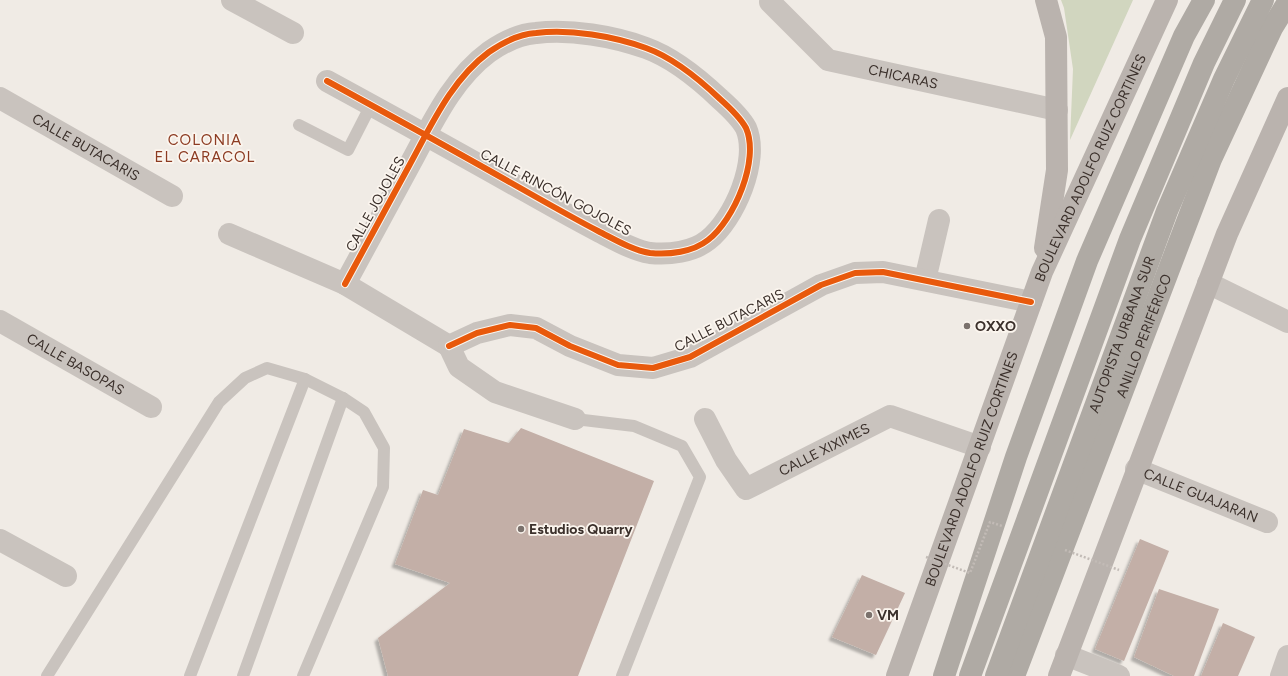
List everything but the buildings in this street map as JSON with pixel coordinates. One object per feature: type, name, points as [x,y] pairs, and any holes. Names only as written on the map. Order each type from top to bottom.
[{"type":"highway","points":[[944,676],[1016,457],[1087,261],[1184,36],[1204,0]]},
{"type":"highway","name":"AUTOPISTA URBANA SUR","points":[[970,676],[1130,239],[1204,63],[1235,0]]},
{"type":"highway","name":"AUTOPISTA URBANA SUR","points":[[996,676],[1167,211],[1224,79],[1263,0]]},
{"type":"highway","name":"ANILLO PERIFÉRICO","points":[[1014,676],[1211,159],[1272,28],[1288,2]]},
{"type":"main road","points":[[1042,272],[1057,170],[1056,37],[1046,0]]},
{"type":"main road","name":"BOULEVARD ADOLFO RUIZ CORTINES","points":[[897,676],[1042,272],[1167,0]]},
{"type":"main road","points":[[1059,676],[1136,469],[1227,234],[1286,108]]},
{"type":"street","points":[[232,0],[293,33]]},
{"type":"street","name":"CHICARAS","points":[[770,2],[828,60],[1057,110]]},
{"type":"street","name":"CALLE RINCÓN GOJOLES","points":[[534,33],[570,33],[606,38],[648,49],[679,65],[712,91],[733,111],[746,130],[750,153],[744,184],[730,216],[708,241],[679,253],[648,253],[618,242],[426,135],[445,100],[469,70],[490,52],[514,39],[534,33]]},
{"type":"street","points":[[327,81],[426,135]]},
{"type":"street","name":"CALLE BUTACARIS","points":[[0,98],[172,196]]},
{"type":"street","name":"CALLE JOJOLES","points":[[345,284],[426,135]]},
{"type":"street","points":[[925,280],[939,220]]},
{"type":"street","points":[[229,234],[345,284],[449,346],[459,367],[495,392],[575,419]]},
{"type":"street","name":"CALLE BUTACARIS","points":[[449,346],[477,333],[510,325],[536,328],[570,346],[618,365],[653,368],[690,357],[821,285],[855,273],[883,272],[1031,302]]},
{"type":"street","points":[[1208,283],[1288,322]]},
{"type":"street","name":"CALLE BASOPAS","points":[[0,321],[151,407]]},
{"type":"street","name":"CALLE XIXIMES","points":[[705,419],[726,460],[746,489],[890,416],[980,447]]},
{"type":"street","name":"CALLE GUAJARAN","points":[[1136,469],[1267,522]]},
{"type":"street","points":[[0,540],[66,576]]},
{"type":"street","points":[[1066,655],[1119,676]]},
{"type":"street","points":[[1281,676],[1288,656]]},
{"type":"lane","points":[[299,125],[348,150],[371,105]]},
{"type":"lane","points":[[47,676],[219,402],[245,378],[267,368],[304,379],[343,398],[364,412],[384,448],[384,487],[303,676]]},
{"type":"lane","points":[[190,676],[304,379]]},
{"type":"lane","points":[[243,676],[343,398]]},
{"type":"lane","points":[[575,419],[634,426],[682,446],[700,477],[622,676]]},
{"type":"green space","points":[[1061,0],[1133,0],[1070,140],[1073,69],[1064,8]]},
{"type":"cycle path","points":[[327,81],[378,109],[403,123],[428,137],[555,208],[617,241],[643,252],[650,253],[665,254],[688,250],[702,244],[718,231],[727,219],[742,188],[750,156],[749,141],[744,124],[727,105],[686,70],[656,52],[620,40],[592,34],[549,32],[518,37],[500,45],[476,63],[443,104],[425,135],[401,181],[345,284]]},
{"type":"cycle path","points":[[449,346],[477,333],[510,325],[536,328],[570,346],[618,365],[653,368],[690,357],[821,285],[855,273],[883,272],[1031,302]]},
{"type":"place","name":"OXXO","points":[[967,326]]},
{"type":"place","name":"Estudios Quarry","points":[[521,529]]},
{"type":"place","name":"VM","points":[[869,615]]},
{"type":"district","name":"COLONIA EL CARACOL","points":[[205,148]]}]
